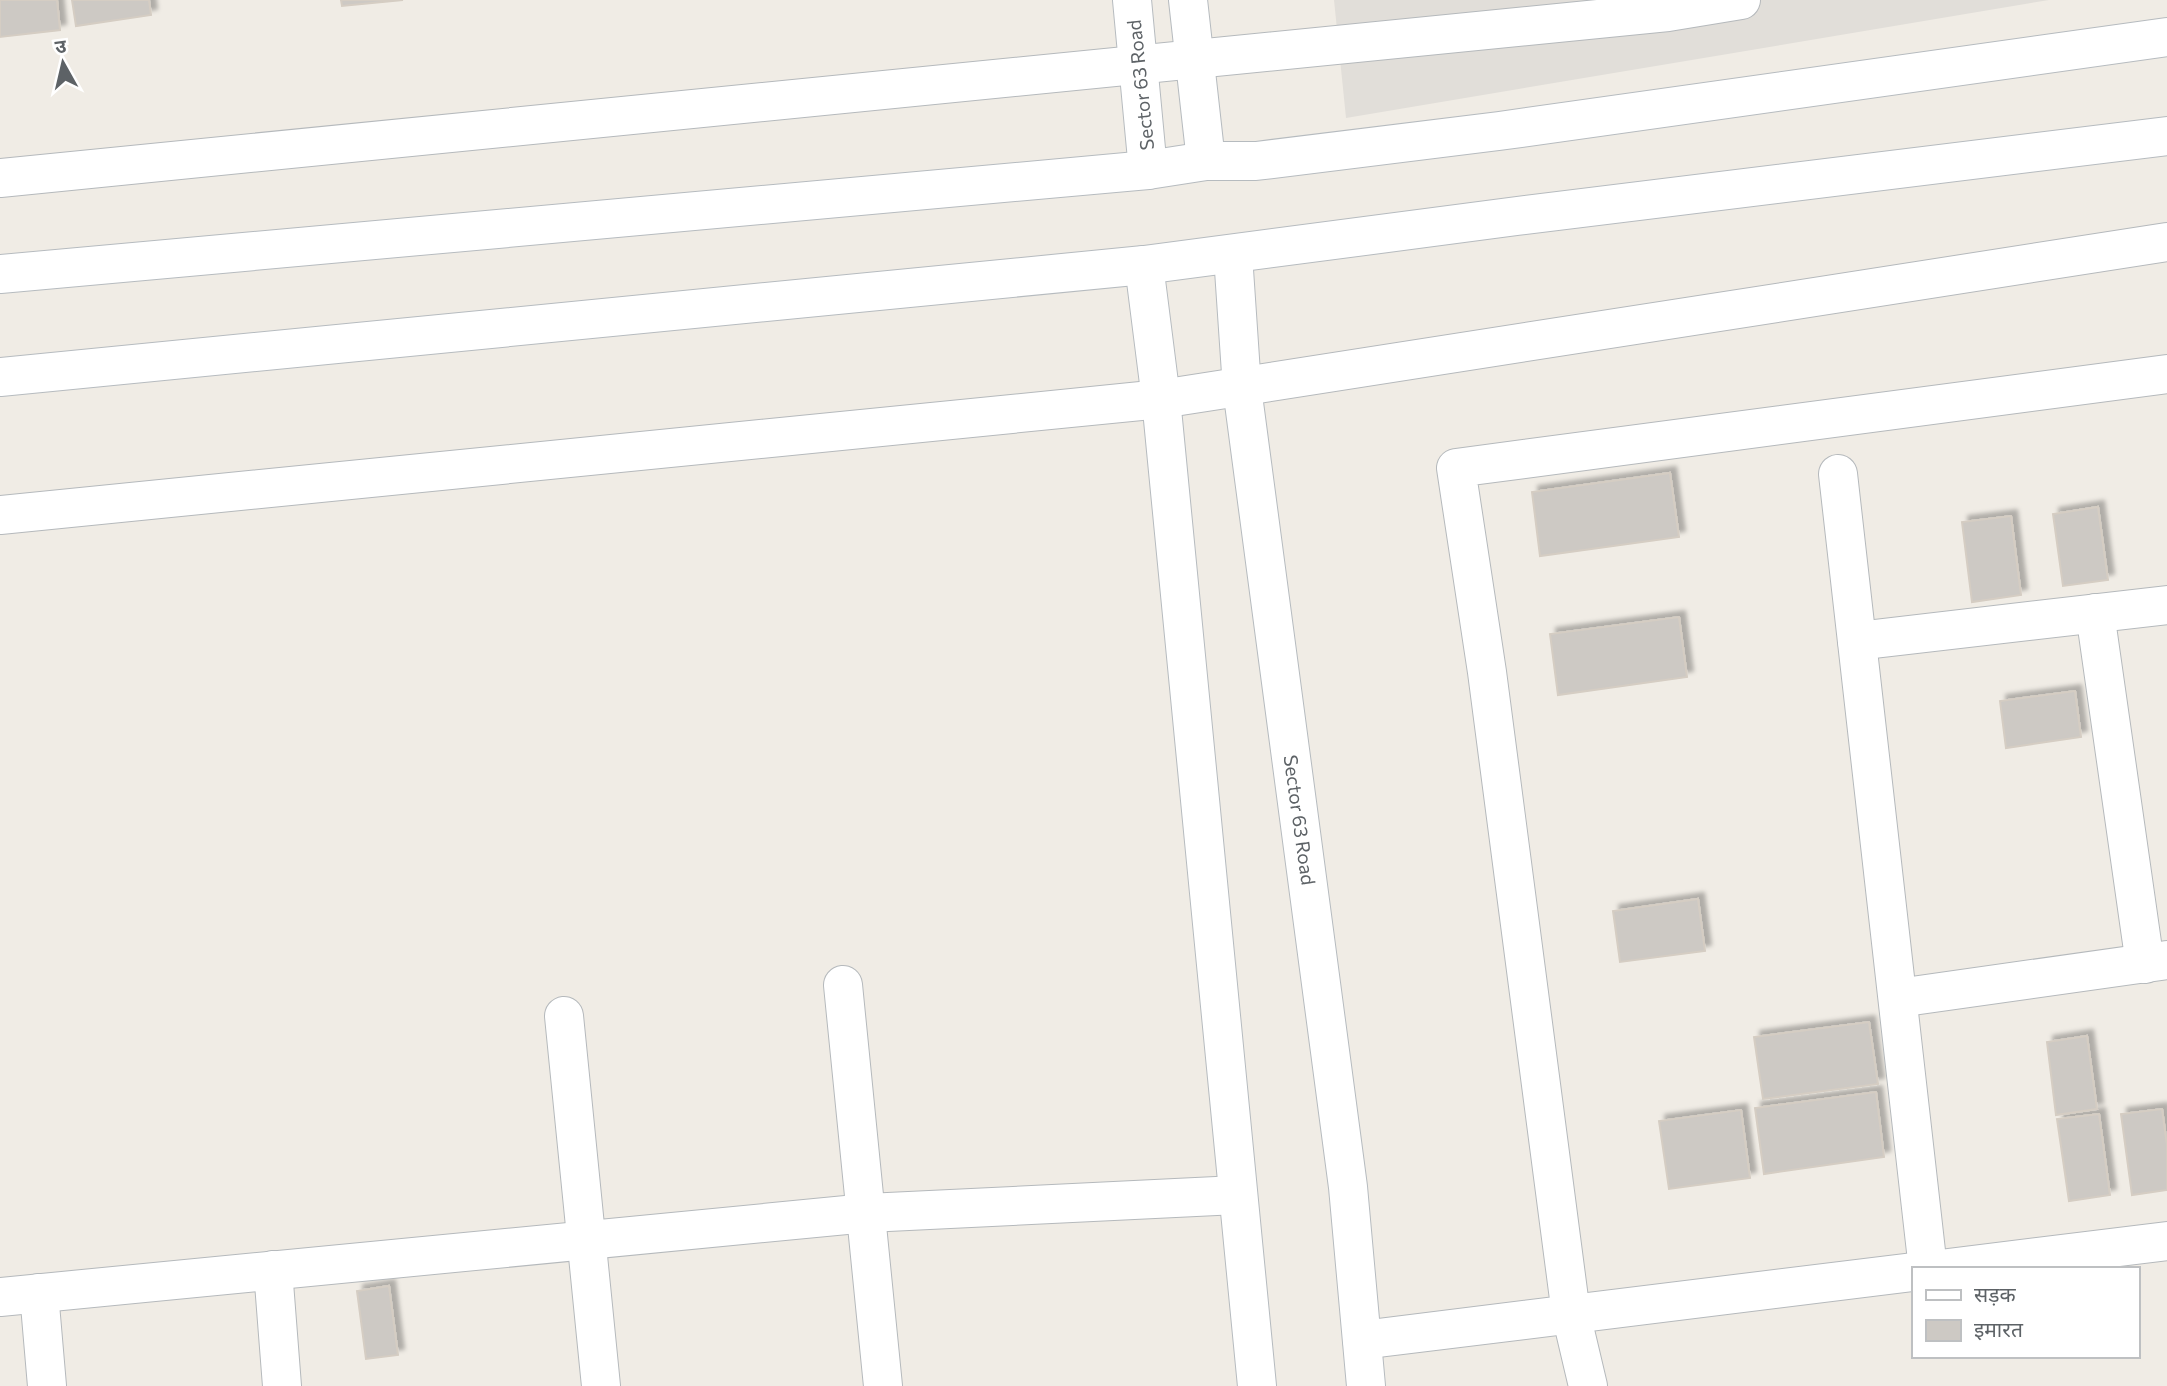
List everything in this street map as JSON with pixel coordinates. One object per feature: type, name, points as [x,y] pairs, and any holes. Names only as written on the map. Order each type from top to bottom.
[{"type":"street","name":"Sector 63 Road","points":[[1132,0],[1149,170]]},
{"type":"street","points":[[1188,0],[1206,161]]},
{"type":"street","points":[[0,178],[1668,12],[1741,0]]},
{"type":"street","points":[[0,274],[1149,170],[1206,161],[1256,161],[1499,131],[2167,37]]},
{"type":"street","points":[[0,377],[1144,265],[2167,136]]},
{"type":"street","points":[[0,515],[1161,399],[2167,242]]},
{"type":"street","name":"Sector 63 Road","points":[[1233,255],[1242,388],[1348,1187],[1366,1386]]},
{"type":"street","points":[[1144,265],[1161,399],[1257,1386]]},
{"type":"street","points":[[1588,1386],[1571,1314],[1489,685],[1456,468],[2167,374]]},
{"type":"street","points":[[1838,474],[1928,1267]]},
{"type":"street","points":[[1857,641],[2167,605]]},
{"type":"street","points":[[1898,998],[2156,962],[2095,613]]},
{"type":"street","points":[[843,985],[883,1386]]},
{"type":"street","points":[[564,1017],[601,1386]]},
{"type":"street","points":[[0,1297],[867,1213],[1237,1195]]},
{"type":"street","points":[[1956,1267],[2167,1241]]},
{"type":"street","points":[[273,1270],[282,1386]]},
{"type":"street","points":[[1362,1340],[1912,1272]]},
{"type":"street","points":[[39,1293],[47,1386]]},
{"type":"shaded area","points":[[1334,0],[2049,0],[1346,118]]},
{"type":"building","points":[[0,0],[57,0],[60,30],[0,37]]},
{"type":"building","points":[[72,0],[149,0],[151,15],[76,26]]},
{"type":"building","points":[[341,0],[403,0],[342,6]]},
{"type":"building","points":[[1670,473],[1679,537],[1540,556],[1532,492]]},
{"type":"building","points":[[2098,507],[2108,580],[2063,586],[2053,514]]},
{"type":"building","points":[[2011,516],[2021,595],[1972,602],[1962,522]]},
{"type":"building","points":[[1679,617],[1687,677],[1558,695],[1550,634]]},
{"type":"building","points":[[2075,691],[2081,737],[2006,748],[2000,701]]},
{"type":"building","points":[[1698,899],[1705,951],[1620,962],[1613,911]]},
{"type":"building","points":[[1869,1022],[1878,1084],[1763,1099],[1754,1037]]},
{"type":"building","points":[[2087,1036],[2097,1109],[2056,1115],[2047,1042]]},
{"type":"building","points":[[1876,1092],[1884,1157],[1764,1174],[1755,1108]]},
{"type":"building","points":[[2162,1109],[2167,1145],[2167,1190],[2132,1195],[2121,1114]]},
{"type":"building","points":[[1741,1110],[1750,1178],[1669,1189],[1659,1121]]},
{"type":"building","points":[[2099,1114],[2110,1195],[2069,1201],[2057,1119]]},
{"type":"building","points":[[389,1286],[398,1355],[366,1359],[357,1291]]}]
